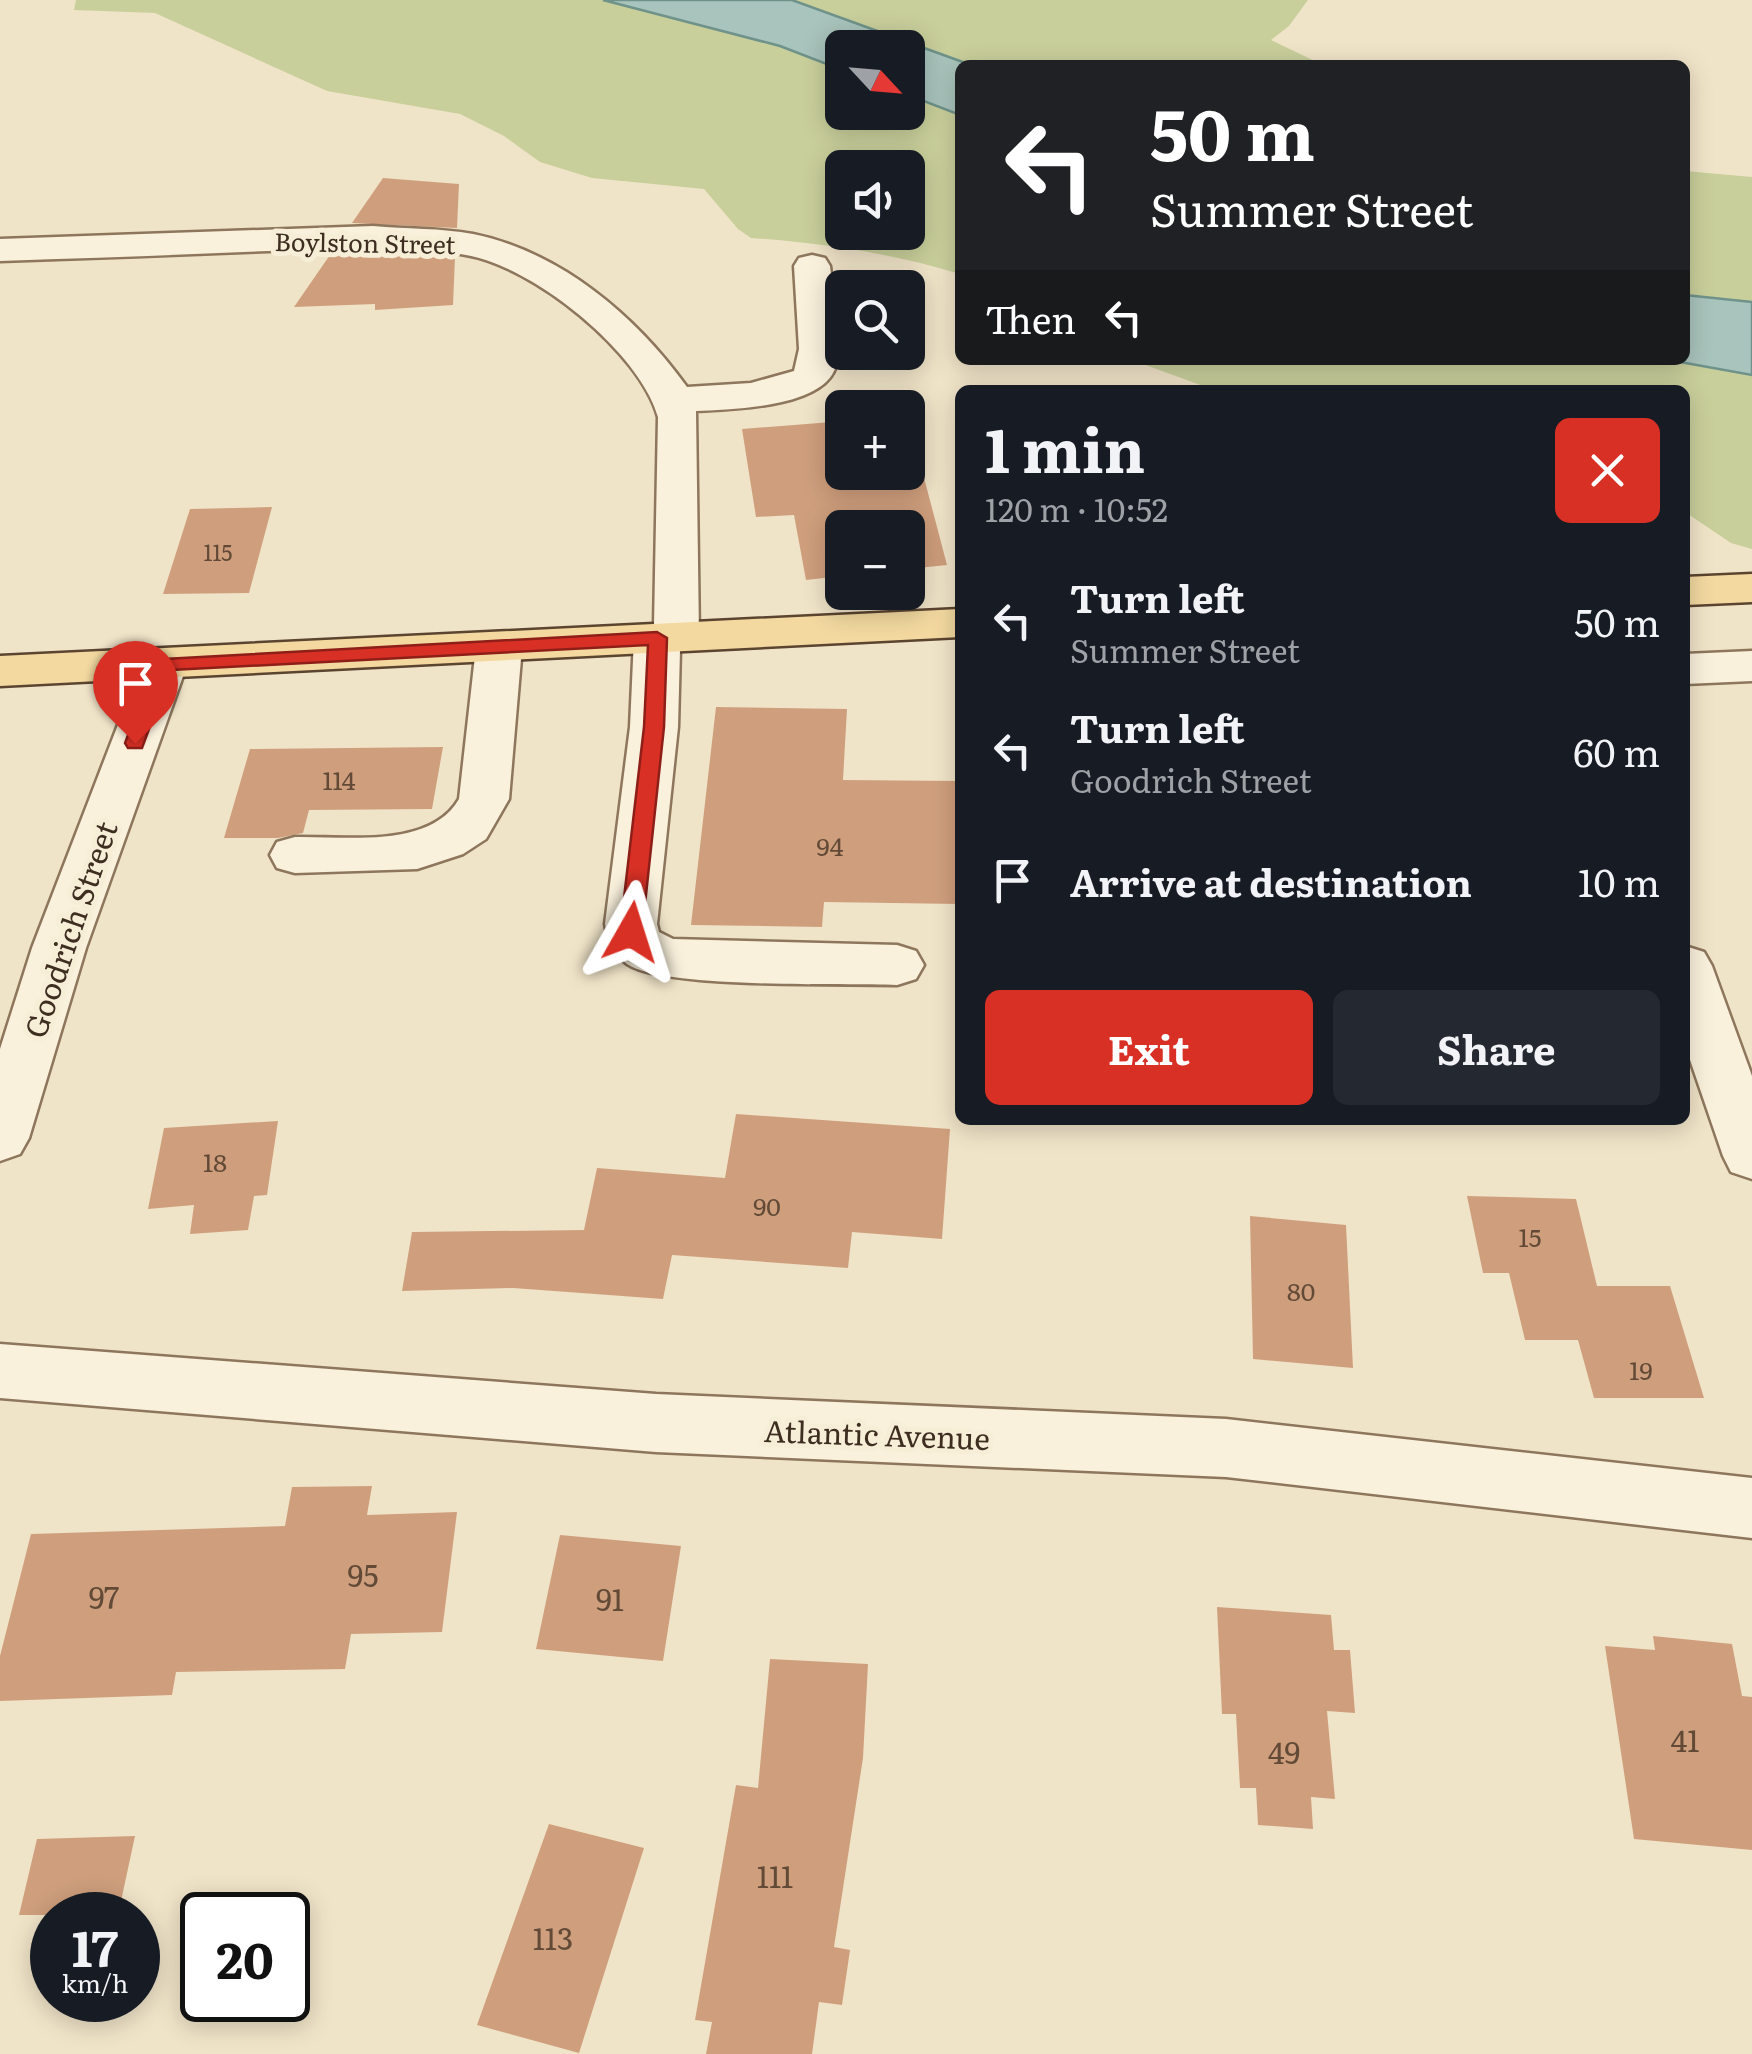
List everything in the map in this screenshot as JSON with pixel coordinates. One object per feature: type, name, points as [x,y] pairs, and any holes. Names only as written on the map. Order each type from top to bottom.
[{"type":"main road","points":[[1690,591],[1752,588]]},
{"type":"main road","points":[[0,671],[955,623]]},
{"type":"street","name":"Boylston Street","points":[[0,250],[356,238],[452,242],[515,257],[570,292],[618,331],[661,376],[678,417],[679,458],[666,638],[631,924],[634,938],[645,950],[663,958],[897,965]]},
{"type":"street","points":[[673,400],[785,390],[808,379],[817,363],[812,266]]},
{"type":"street","points":[[295,855],[417,851],[445,842],[468,827],[484,799],[499,647]]},
{"type":"street","name":"Goodrich Street","points":[[0,1138],[58,948],[164,665]]},
{"type":"street","points":[[1690,669],[1746,678]]},
{"type":"street","points":[[1690,980],[1752,1156]]},
{"type":"street","name":"Atlantic Avenue","points":[[0,1372],[656,1423],[1226,1448],[1752,1508]]},
{"type":"green space","points":[[76,0],[603,0],[780,46],[825,63],[825,130],[925,130],[925,102],[955,113],[955,273],[857,250],[925,250],[925,150],[825,150],[825,246],[751,238],[738,229],[704,189],[592,178],[540,162],[504,136],[460,114],[327,91],[155,13],[74,10]]},
{"type":"green space","points":[[792,0],[1308,0],[1289,26],[1271,40],[1313,60],[957,60],[925,48],[925,30],[875,30]]},
{"type":"green space","points":[[1690,171],[1752,177],[1752,302],[1690,296]]},
{"type":"green space","points":[[1690,364],[1752,375],[1752,549],[1731,543],[1690,515],[1690,385],[1200,385],[1146,365]]},
{"type":"water","points":[[603,0],[792,0],[875,30],[825,30],[825,63],[780,46]]},
{"type":"water","points":[[925,48],[957,60],[955,113],[925,102]]},
{"type":"water","points":[[1690,296],[1752,302],[1752,375],[1690,364]]},
{"type":"building","points":[[383,178],[459,184],[457,228],[352,223]]},
{"type":"building","points":[[332,252],[455,257],[453,305],[375,310],[375,304],[294,307]]},
{"type":"building","points":[[825,423],[825,490],[925,490],[925,482],[947,565],[925,567],[925,510],[825,510],[825,578],[806,580],[794,515],[756,517],[742,429]]},
{"type":"building","points":[[272,507],[249,593],[163,594],[190,509]]},
{"type":"building","points":[[716,707],[847,709],[843,780],[955,781],[955,904],[824,902],[822,927],[691,925]]},
{"type":"building","points":[[443,747],[432,809],[309,810],[303,833],[278,838],[224,838],[250,749]]},
{"type":"building","points":[[736,1114],[950,1129],[942,1239],[852,1232],[848,1268],[672,1255],[663,1299],[513,1288],[402,1291],[412,1232],[584,1230],[597,1168],[725,1178]]},
{"type":"building","points":[[278,1121],[267,1195],[254,1196],[248,1230],[190,1234],[194,1205],[148,1209],[164,1128]]},
{"type":"building","points":[[1467,1196],[1576,1199],[1597,1286],[1670,1286],[1704,1398],[1594,1398],[1578,1340],[1525,1340],[1509,1273],[1483,1273]]},
{"type":"building","points":[[1250,1216],[1346,1225],[1353,1368],[1253,1359]]},
{"type":"building","points":[[372,1486],[367,1515],[457,1512],[442,1632],[351,1634],[345,1669],[176,1672],[172,1695],[0,1701],[0,1656],[31,1534],[285,1526],[292,1487]]},
{"type":"building","points":[[560,1535],[681,1546],[663,1661],[536,1649]]},
{"type":"building","points":[[1217,1607],[1331,1615],[1334,1650],[1350,1650],[1355,1713],[1327,1711],[1335,1799],[1311,1797],[1313,1829],[1258,1825],[1256,1788],[1240,1788],[1236,1714],[1222,1714]]},
{"type":"building","points":[[1653,1636],[1732,1644],[1742,1696],[1752,1697],[1752,1850],[1634,1839],[1605,1646],[1655,1650]]},
{"type":"building","points":[[770,1659],[868,1664],[863,1758],[834,1947],[850,1950],[842,2005],[819,2002],[812,2054],[706,2054],[712,2022],[695,2020],[736,1785],[758,1788]]},
{"type":"building","points":[[549,1824],[644,1848],[579,2053],[477,2025]]},
{"type":"building","points":[[135,1836],[123,1892],[30,1892],[30,1915],[19,1915],[37,1839]]},
{"type":"route","points":[[135,743],[164,665],[657,638],[654,727],[631,932]]}]
